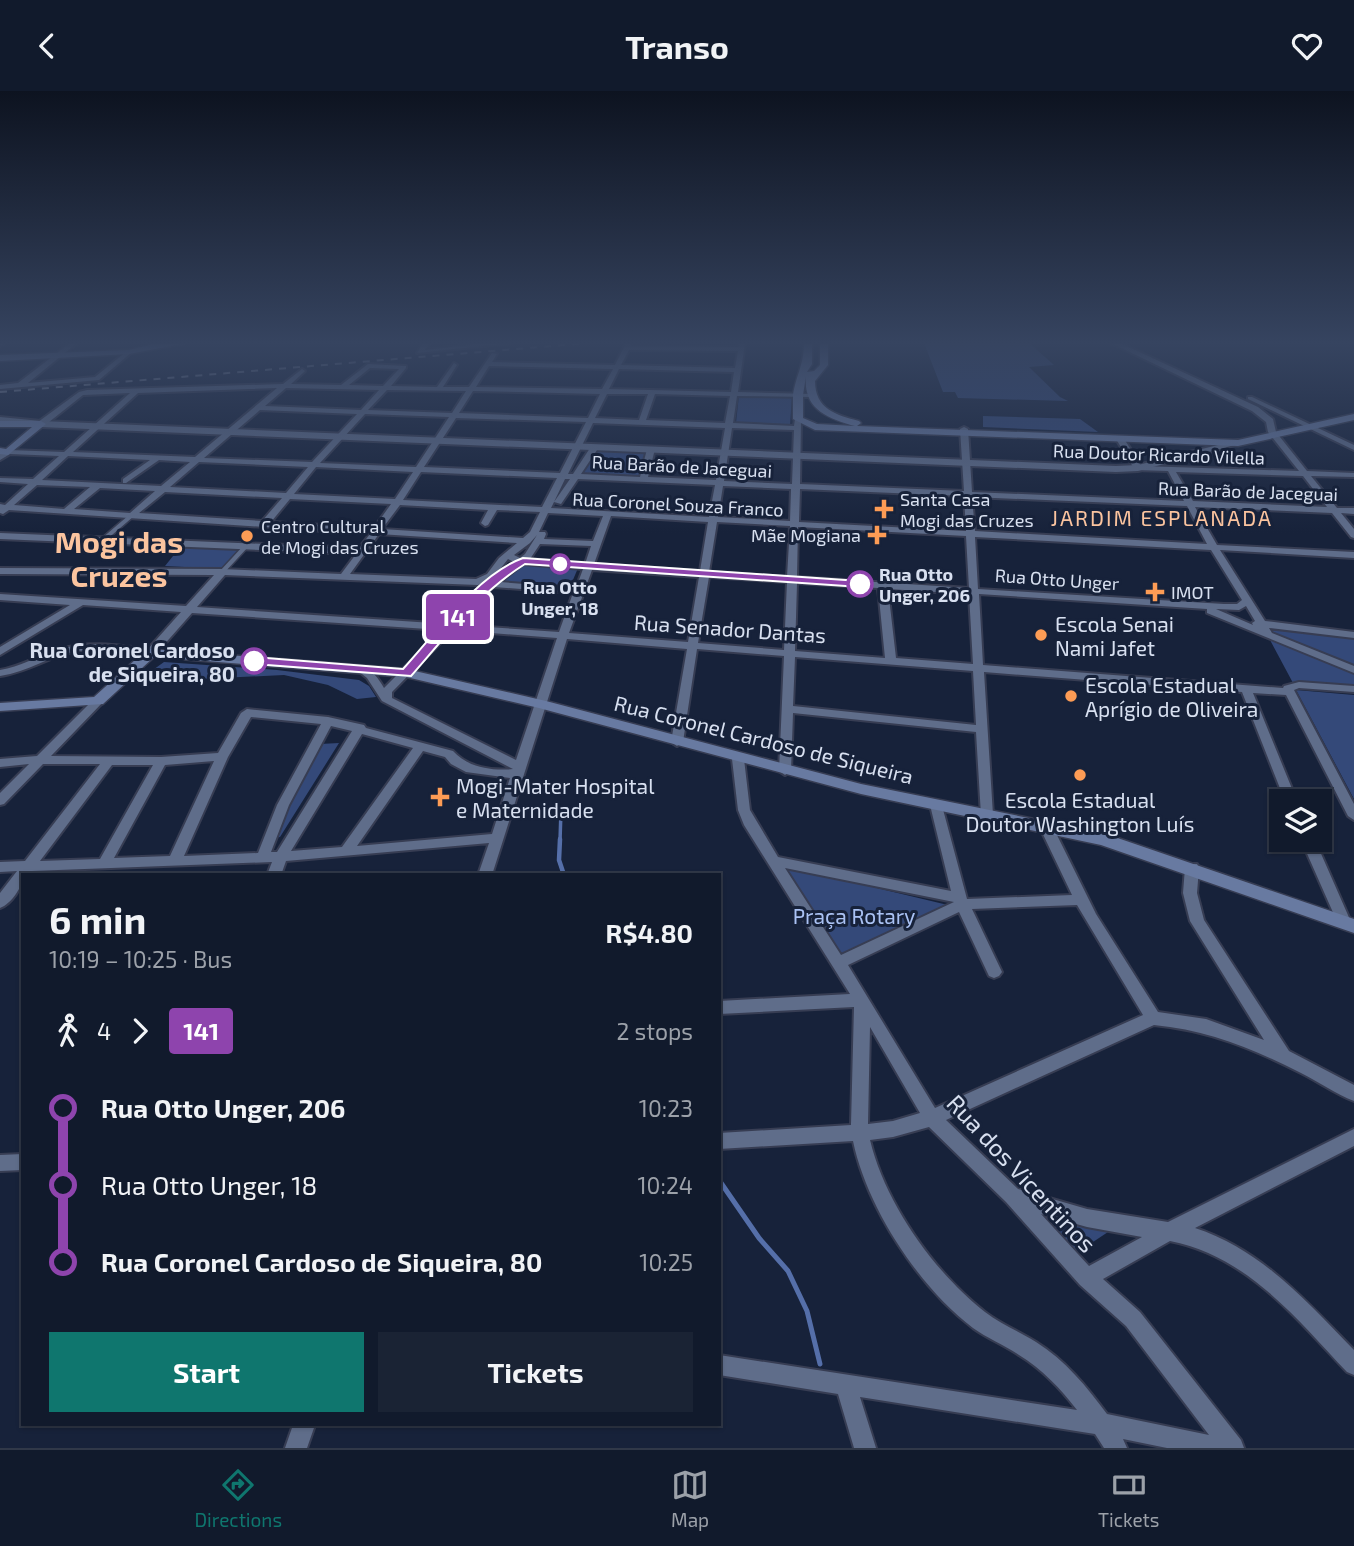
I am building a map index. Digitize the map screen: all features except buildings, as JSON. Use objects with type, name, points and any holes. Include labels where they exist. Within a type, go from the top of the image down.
[{"type":"main road","points":[[798,406],[798,424],[836,428],[1230,441],[1257,434],[1273,434]]},
{"type":"main road","points":[[817,406],[846,420],[880,426],[1120,439],[1230,441],[1353,417]]},
{"type":"main road","points":[[836,428],[846,425],[846,420]]},
{"type":"main road","points":[[0,422],[41,424]]},
{"type":"main road","points":[[3,454],[41,424]]},
{"type":"main road","points":[[1230,441],[1257,434]]},
{"type":"main road","points":[[0,707],[98,701],[151,653]]},
{"type":"main road","name":"Rua Coronel Cardoso de Siqueira","points":[[151,653],[406,673],[541,704],[785,771],[1103,839],[1349,924]]},
{"type":"main road","points":[[132,670],[151,659],[176,655]]},
{"type":"street","points":[[41,424],[64,406]]},
{"type":"street","points":[[2,509],[119,406]]},
{"type":"street","points":[[264,525],[367,406]]},
{"type":"street","points":[[344,576],[396,504],[460,406]]},
{"type":"street","points":[[386,699],[387,691],[450,627],[476,596],[523,561],[538,541],[548,512],[597,406]]},
{"type":"street","points":[[642,422],[648,406]]},
{"type":"street","points":[[677,742],[731,406]]},
{"type":"street","points":[[1247,406],[1266,417],[1273,434],[1354,535]]},
{"type":"street","points":[[1267,406],[1354,448]]},
{"type":"street","points":[[103,540],[258,408],[728,426],[798,424],[785,771]]},
{"type":"street","name":"Rua Doutor Ricardo Vilella","points":[[41,424],[965,463],[1354,475]]},
{"type":"street","points":[[964,431],[987,815]]},
{"type":"street","points":[[1120,439],[1138,468],[1230,441]]},
{"type":"street","points":[[0,571],[222,572],[469,583],[490,576],[507,555],[527,541],[595,447]]},
{"type":"street","points":[[643,481],[651,449]]},
{"type":"street","name":"Rua Barão de Jaceguai","points":[[3,454],[67,454],[1193,506],[1354,511]]},
{"type":"street","points":[[126,481],[156,459]]},
{"type":"street","points":[[1171,470],[1213,546],[1268,634]]},
{"type":"street","name":"Rua Coronel Souza Franco","points":[[0,480],[607,516],[1354,555]]},
{"type":"street","points":[[65,512],[97,486]]},
{"type":"street","points":[[2,509],[527,541]]},
{"type":"street","points":[[485,523],[493,509]]},
{"type":"street","points":[[486,873],[564,635],[607,516]]},
{"type":"street","points":[[0,535],[361,551]]},
{"type":"street","points":[[538,541],[596,544]]},
{"type":"street","points":[[0,673],[28,668],[58,653],[80,647],[151,653],[246,546]]},
{"type":"street","points":[[1213,546],[1354,562]]},
{"type":"street","name":"Rua Otto Unger","points":[[507,555],[523,561],[589,567],[974,591],[1235,607],[1246,601]]},
{"type":"street","points":[[469,583],[477,587],[476,596]]},
{"type":"street","points":[[489,584],[579,591]]},
{"type":"street","points":[[883,585],[891,660]]},
{"type":"street","name":"Rua Senador Dantas","points":[[0,597],[84,600],[564,635],[1246,688],[1354,689]]},
{"type":"street","points":[[0,652],[84,600]]},
{"type":"street","name":"Rua Otto Unger","points":[[1187,604],[1240,622],[1353,669]]},
{"type":"street","name":"Rua Otto Unger","points":[[1240,622],[1354,635]]},
{"type":"street","points":[[362,670],[371,676],[386,699],[519,770]]},
{"type":"street","points":[[1246,688],[1286,789]]},
{"type":"street","points":[[1294,689],[1354,816]]},
{"type":"street","points":[[0,801],[98,701]]},
{"type":"street","points":[[787,709],[983,729]]},
{"type":"street","points":[[174,862],[222,757],[247,713],[328,721],[360,728],[449,754],[454,762],[466,768],[519,770]]},
{"type":"street","points":[[263,857],[283,805],[328,721]]},
{"type":"street","points":[[275,873],[281,857],[360,728]]},
{"type":"street","points":[[449,754],[471,742]]},
{"type":"street","points":[[346,851],[421,744]]},
{"type":"street","points":[[0,763],[40,760],[161,761],[222,757]]},
{"type":"street","name":"Rua dos Vicentinos","points":[[738,759],[744,810],[757,837],[839,963],[932,1118],[1012,1196],[1087,1278],[1133,1319],[1233,1448]]},
{"type":"street","points":[[94,868],[161,761]]},
{"type":"street","points":[[22,873],[108,762]]},
{"type":"street","points":[[936,805],[962,901],[994,972]]},
{"type":"street","points":[[1046,827],[1081,900],[1153,1018]]},
{"type":"street","points":[[0,867],[156,869],[174,862],[281,857],[497,838]]},
{"type":"street","points":[[1314,852],[1349,924]]},
{"type":"street","points":[[775,861],[962,901],[1081,900]]},
{"type":"street","points":[[1192,868],[1190,893],[1196,921],[1285,1059]]},
{"type":"street","points":[[0,903],[21,875]]},
{"type":"street","points":[[839,963],[962,901]]},
{"type":"street","points":[[721,1008],[862,1000],[860,1133],[881,1194],[934,1277],[952,1297],[979,1320],[1033,1352],[1060,1373],[1102,1424],[1116,1448]]},
{"type":"street","points":[[721,1142],[860,1133],[892,1129],[932,1118],[1153,1018],[1176,1018],[1216,1028],[1354,1093]]},
{"type":"street","points":[[1087,1278],[1170,1231],[1354,1137]]},
{"type":"street","points":[[0,1163],[21,1163]]},
{"type":"street","points":[[1012,1196],[1094,1220],[1170,1231],[1223,1248],[1276,1285],[1354,1365]]},
{"type":"street","points":[[721,1365],[1102,1424],[1221,1448]]},
{"type":"street","points":[[846,1385],[865,1448]]},
{"type":"street","points":[[296,1448],[304,1426]]},
{"type":"green space","points":[[738,406],[791,406],[790,425],[736,423]]},
{"type":"green space","points":[[983,416],[1080,419],[1098,432],[983,427]]},
{"type":"green space","points":[[600,449],[645,451],[640,479],[579,476],[593,453]]},
{"type":"green space","points":[[181,546],[240,549],[222,569],[165,566]]},
{"type":"green space","points":[[527,564],[578,568],[570,587],[494,582]]},
{"type":"green space","points":[[1271,627],[1354,638],[1354,666],[1272,632]]},
{"type":"green space","points":[[1269,638],[1347,668],[1354,674],[1354,687],[1293,683]]},
{"type":"green space","points":[[164,662],[277,670],[359,680],[369,686],[376,697],[357,699],[328,685],[284,675],[136,682]]},
{"type":"green space","points":[[1296,690],[1354,695],[1354,799]]},
{"type":"green space","points":[[339,743],[280,837],[273,838],[320,744]]},
{"type":"green space","name":"Praça Rotary","points":[[785,866],[952,906],[841,956]]},
{"type":"green space","points":[[1032,1208],[1108,1232],[1078,1252]]},
{"type":"waterway","points":[[560,841],[561,810]]},
{"type":"waterway","points":[[560,839],[559,860],[563,873]]},
{"type":"waterway","points":[[721,1183],[759,1238],[788,1271],[807,1311],[820,1364]]},
{"type":"bus line","name":"141","points":[[254,661],[406,673],[476,596],[499,576],[523,561],[860,584]]},
{"type":"place","name":"Santa Casa Mogi das Cruzes","points":[[884,509]]},
{"type":"place","name":"Mãe Mogiana","points":[[877,535]]},
{"type":"place","name":"Centro Cultural de Mogi das Cruzes","points":[[247,536]]},
{"type":"place","name":"Rua Otto Unger, 18","points":[[560,564]]},
{"type":"place","name":"Rua Otto Unger, 206","points":[[860,584]]},
{"type":"place","name":"IMOT","points":[[1155,592]]},
{"type":"place","name":"Escola Senai Nami Jafet","points":[[1041,635]]},
{"type":"place","name":"Rua Coronel Cardoso de Siqueira, 80","points":[[254,661]]},
{"type":"place","name":"Escola Estadual Aprígio de Oliveira","points":[[1071,696]]},
{"type":"place","name":"Escola Estadual Doutor Washington Luís","points":[[1080,775]]},
{"type":"place","name":"Mogi-Mater Hospital e Maternidade","points":[[440,797]]},
{"type":"district","name":"JARDIM ESPLANADA","points":[[1162,517]]},
{"type":"district","name":"Mogi das Cruzes","points":[[119,558]]}]
